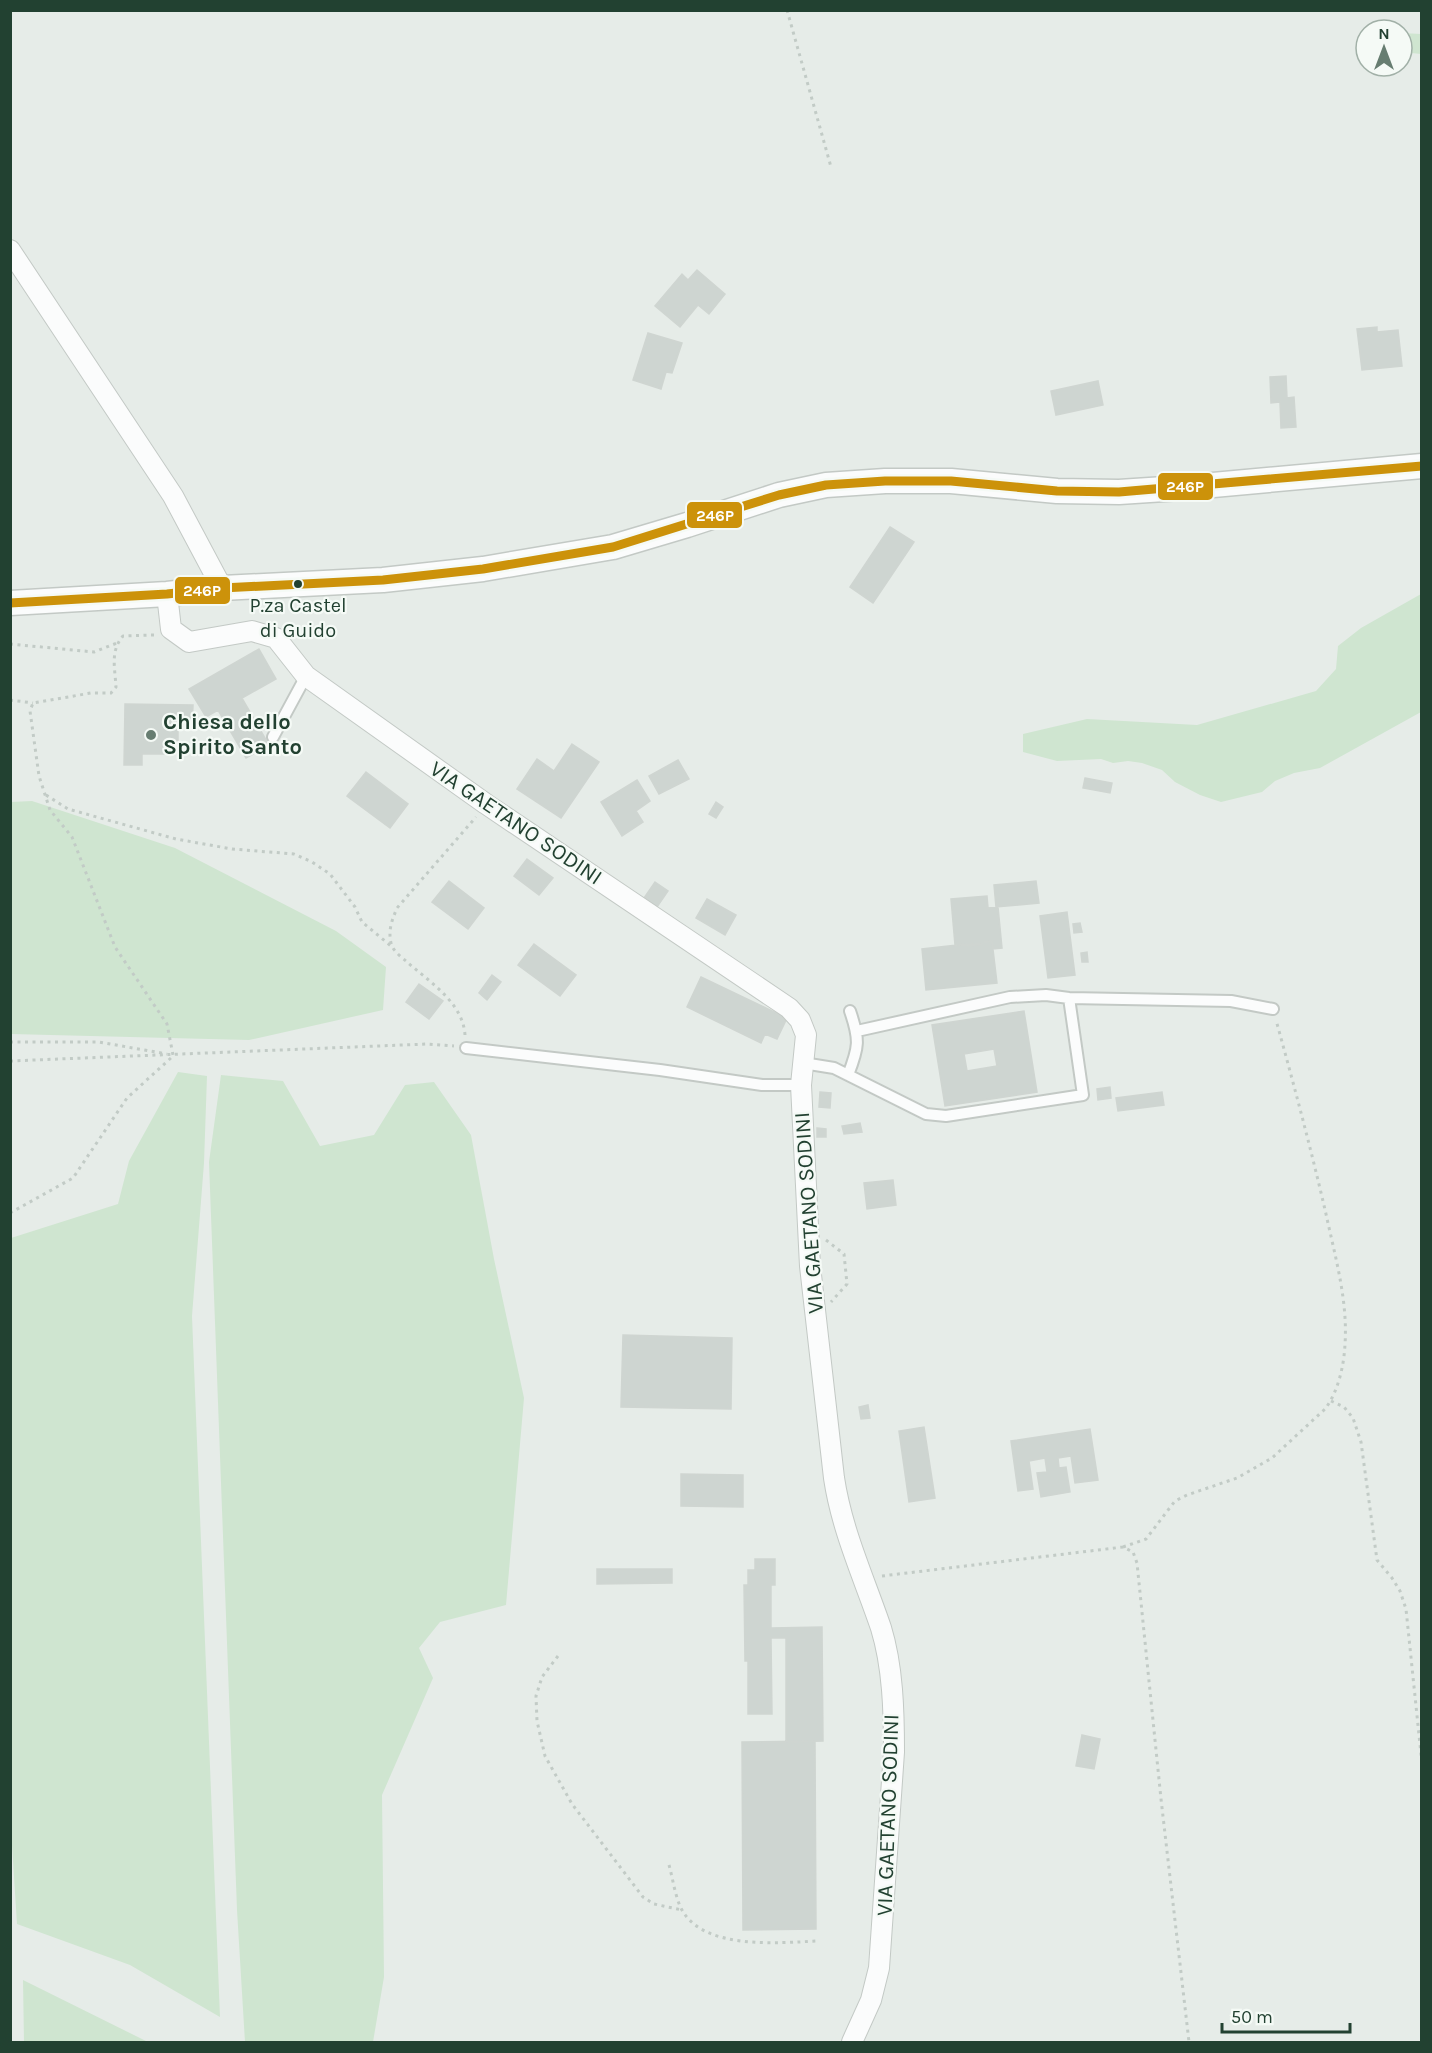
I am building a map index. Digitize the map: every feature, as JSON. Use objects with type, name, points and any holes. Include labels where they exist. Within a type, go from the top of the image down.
[{"type":"street","points":[[10,250],[173,496],[222,588]]},
{"type":"street","points":[[10,603],[167,594],[222,588],[383,580],[553,558],[612,547],[769,498],[826,485],[885,481],[951,481],[1075,492],[1119,492],[1422,466]]},
{"type":"street","points":[[167,594],[171,629],[180,635]]},
{"type":"street","name":"VIA GAETANO SODINI","points":[[180,635],[189,642],[252,631],[276,638],[306,676],[486,804],[792,1011],[804,1028],[806,1035],[801,1085],[808,1226],[839,1506],[847,1538],[881,1629],[892,1703],[894,1752],[879,1968],[871,2000],[852,2043]]},
{"type":"lane","points":[[273,737],[306,676]]},
{"type":"lane","points":[[857,1031],[1010,997],[1046,995],[1069,998],[1231,1001],[1273,1009]]},
{"type":"lane","points":[[803,1063],[834,1068],[926,1114],[946,1116],[1083,1095],[1069,998]]},
{"type":"lane","points":[[848,1075],[858,1050],[857,1031],[850,1011]]},
{"type":"lane","points":[[466,1048],[660,1070],[762,1085],[801,1085]]},
{"type":"path","points":[[787,10],[831,167]]},
{"type":"path","points":[[10,700],[33,703],[91,693],[111,693],[116,687],[114,653],[117,643],[123,636],[180,635]]},
{"type":"path","points":[[10,644],[94,652],[117,643]]},
{"type":"path","points":[[33,703],[30,711],[39,776],[50,810],[72,837],[115,947],[167,1024],[174,1055]]},
{"type":"path","points":[[10,1061],[427,1044],[466,1048],[465,1027],[451,1001],[362,922],[355,907],[330,873],[312,862],[294,854],[232,849],[176,839],[68,808],[45,794]]},
{"type":"path","points":[[391,946],[390,925],[397,908],[486,804]]},
{"type":"path","points":[[862,1578],[1123,1547],[1146,1539],[1175,1501],[1237,1478],[1272,1458],[1331,1401],[1341,1373],[1345,1344],[1344,1305],[1336,1259],[1304,1121],[1273,1009]]},
{"type":"path","points":[[10,1042],[99,1042],[174,1055]]},
{"type":"path","points":[[10,1213],[73,1178],[127,1098],[174,1055]]},
{"type":"path","points":[[808,1226],[844,1254],[847,1284],[834,1301],[816,1313]]},
{"type":"path","points":[[1331,1401],[1344,1407],[1353,1418],[1361,1442],[1377,1560],[1400,1591],[1406,1609],[1422,1764]]},
{"type":"path","points":[[1123,1547],[1133,1552],[1137,1563],[1189,2043]]},
{"type":"path","points":[[558,1656],[542,1677],[536,1696],[537,1721],[545,1756],[572,1804],[643,1897],[654,1904],[682,1910]]},
{"type":"path","points":[[1418,1728],[1422,1739]]},
{"type":"path","points":[[669,1865],[682,1910],[692,1923],[705,1930],[733,1941],[764,1944],[816,1941]]},
{"type":"green space","points":[[1414,34],[1421,34],[1421,54],[1414,53]]},
{"type":"green space","points":[[1421,594],[1421,712],[1320,768],[1294,773],[1275,781],[1262,792],[1221,802],[1200,795],[1175,782],[1162,770],[1142,763],[1128,761],[1113,763],[1101,759],[1057,761],[1023,752],[1023,734],[1087,719],[1197,725],[1316,691],[1336,669],[1338,646],[1361,628]]},
{"type":"green space","points":[[32,801],[175,848],[336,931],[386,967],[383,1010],[249,1040],[11,1034],[11,802]]},
{"type":"green space","points":[[178,1072],[207,1076],[204,1163],[192,1316],[220,2017],[130,1965],[17,1924],[10,1814],[11,1238],[118,1204],[129,1161]]},
{"type":"green space","points":[[221,1075],[283,1081],[320,1146],[374,1135],[405,1085],[434,1082],[471,1135],[494,1259],[524,1398],[506,1605],[440,1622],[419,1648],[433,1678],[382,1795],[384,1977],[373,2042],[245,2042],[237,1910],[209,1162]]},
{"type":"green space","points":[[23,1980],[148,2042],[24,2042]]},
{"type":"building","points":[[697,270],[725,294],[709,314],[698,305],[680,327],[655,306],[682,274],[688,280]]},
{"type":"building","points":[[1377,327],[1377,332],[1398,330],[1402,366],[1362,370],[1357,329]]},
{"type":"building","points":[[648,333],[682,343],[672,373],[666,372],[661,389],[633,380]]},
{"type":"building","points":[[1286,376],[1287,398],[1294,397],[1296,427],[1281,428],[1280,402],[1271,403],[1270,377]]},
{"type":"building","points":[[1098,381],[1103,405],[1056,415],[1051,391]]},
{"type":"building","points":[[890,527],[914,542],[873,603],[850,587]]},
{"type":"building","points":[[259,649],[276,679],[242,698],[269,745],[246,758],[218,710],[206,717],[189,689]]},
{"type":"building","name":"Chiesa dello Spirito Santo","points":[[125,704],[193,705],[192,728],[178,728],[178,742],[165,754],[142,754],[142,765],[124,765]]},
{"type":"building","points":[[572,744],[599,762],[561,818],[517,789],[537,759],[554,771]]},
{"type":"building","points":[[678,760],[689,779],[659,794],[649,776]]},
{"type":"building","points":[[366,772],[408,804],[390,828],[347,796]]},
{"type":"building","points":[[1085,778],[1112,783],[1110,793],[1083,788]]},
{"type":"building","points":[[637,780],[650,801],[636,811],[643,822],[622,836],[601,802]]},
{"type":"building","points":[[716,802],[723,807],[716,818],[709,814]]},
{"type":"building","points":[[527,859],[553,878],[539,895],[514,876]]},
{"type":"building","points":[[449,881],[484,908],[468,929],[432,902]]},
{"type":"building","points":[[1036,881],[1039,903],[996,907],[994,885]]},
{"type":"building","points":[[655,882],[668,891],[657,907],[644,898]]},
{"type":"building","points":[[987,896],[988,908],[998,907],[1002,948],[993,949],[992,941],[982,944],[955,945],[951,899]]},
{"type":"building","points":[[707,899],[736,915],[725,935],[696,918]]},
{"type":"building","points":[[1067,912],[1075,975],[1048,978],[1040,916]]},
{"type":"building","points":[[1080,923],[1082,932],[1074,933],[1073,924]]},
{"type":"building","points":[[992,941],[997,983],[926,990],[922,949],[966,944],[969,946]]},
{"type":"building","points":[[534,944],[576,975],[560,996],[518,965]]},
{"type":"building","points":[[1087,952],[1088,962],[1082,962],[1081,953]]},
{"type":"building","points":[[492,975],[501,982],[487,1000],[479,993]]},
{"type":"building","points":[[701,977],[787,1018],[777,1039],[765,1034],[761,1043],[687,1007]]},
{"type":"building","points":[[419,984],[443,1001],[429,1019],[406,1002]]},
{"type":"building","points":[[1024,1011],[1037,1092],[945,1106],[932,1025]],"holes":[[[994,1049],[997,1066],[967,1071],[964,1054]]]},
{"type":"building","points":[[1110,1087],[1111,1098],[1098,1100],[1097,1089]]},
{"type":"building","points":[[820,1092],[831,1093],[830,1108],[819,1107]]},
{"type":"building","points":[[1162,1092],[1164,1105],[1118,1111],[1116,1098]]},
{"type":"building","points":[[860,1123],[862,1132],[844,1134],[842,1126]]},
{"type":"building","points":[[817,1128],[826,1129],[826,1137],[817,1137]]},
{"type":"building","points":[[893,1180],[896,1205],[867,1209],[864,1183]]},
{"type":"building","points":[[623,1335],[732,1338],[731,1409],[621,1407]]},
{"type":"building","points":[[868,1405],[870,1418],[861,1419],[859,1407]]},
{"type":"building","points":[[924,1427],[935,1498],[909,1502],[899,1431]]},
{"type":"building","points":[[1090,1429],[1098,1480],[1075,1483],[1071,1456],[1058,1458],[1059,1468],[1066,1467],[1070,1492],[1041,1497],[1037,1473],[1047,1472],[1045,1458],[1029,1461],[1033,1489],[1018,1491],[1011,1441]]},
{"type":"building","points":[[681,1474],[743,1475],[743,1507],[681,1506]]},
{"type":"building","points":[[755,1559],[775,1559],[775,1585],[771,1585],[771,1628],[822,1627],[823,1741],[786,1742],[786,1638],[771,1638],[772,1714],[748,1714],[744,1585],[748,1585],[748,1570],[755,1570]]},
{"type":"building","points":[[597,1569],[672,1569],[672,1583],[597,1584]]},
{"type":"building","points":[[1082,1735],[1100,1739],[1094,1769],[1076,1766]]},
{"type":"building","points":[[815,1741],[816,1929],[743,1930],[742,1742]]},
{"type":"transit line","name":"246P","points":[[10,603],[167,594],[222,588],[383,580],[483,569],[613,547],[779,495],[826,485],[885,481],[951,481],[1057,491],[1119,492],[1422,466]]},
{"type":"place","name":"P.za Castel di Guido","points":[[298,584]]},
{"type":"place","name":"Chiesa dello Spirito Santo","points":[[151,735]]}]
